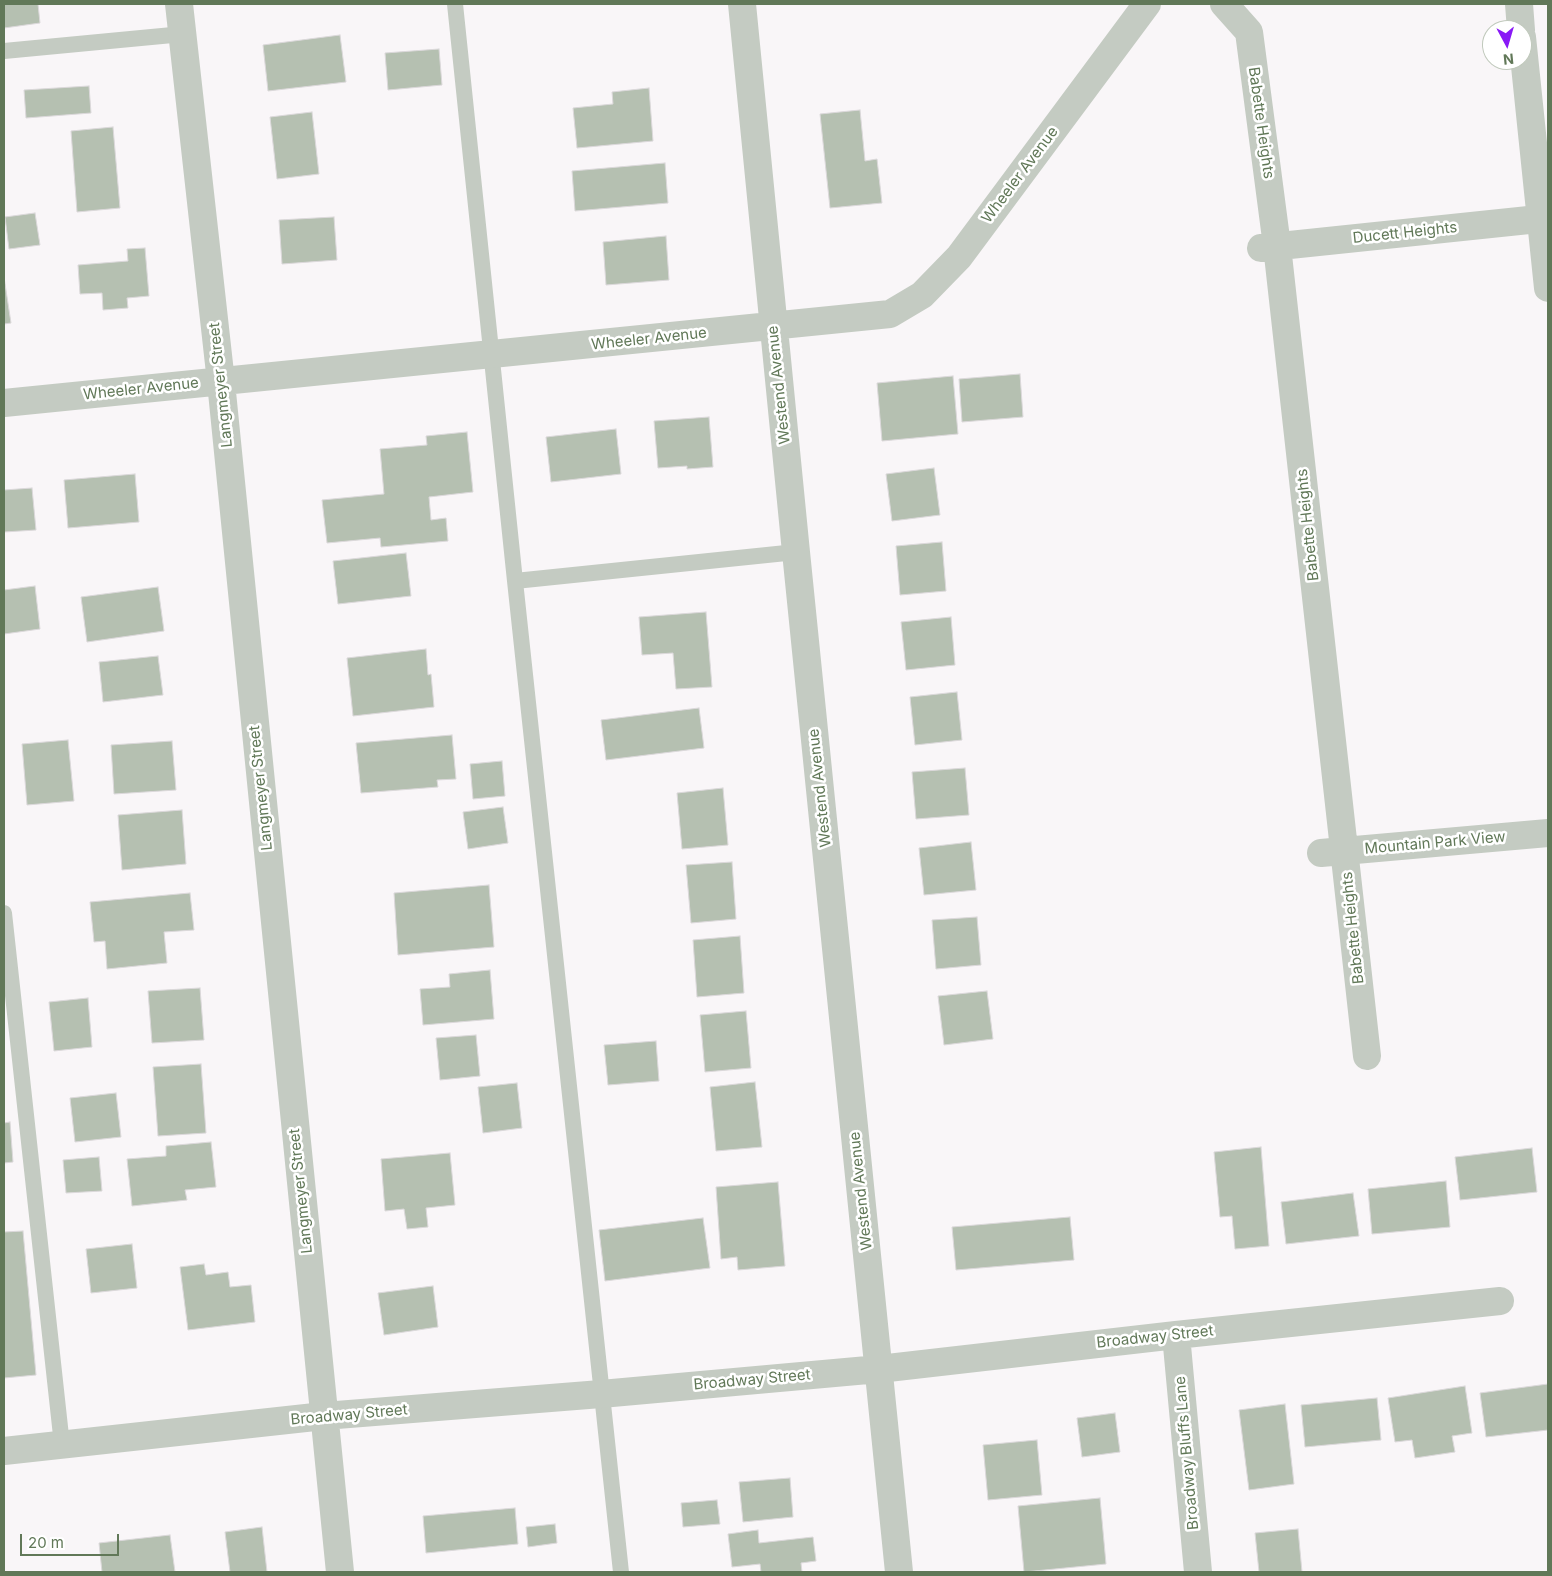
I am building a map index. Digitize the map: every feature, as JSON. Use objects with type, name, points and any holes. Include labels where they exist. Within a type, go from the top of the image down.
[{"type":"street","name":"Langmeyer Street","points":[[179,4],[221,382],[340,1572]]},
{"type":"street","name":"Westend Avenue","points":[[742,4],[899,1572]]},
{"type":"street","name":"Wheeler Avenue","points":[[4,403],[890,314],[922,295],[959,257],[1147,4]]},
{"type":"street","name":"Babette Heights","points":[[1224,4],[1249,32],[1269,247],[1333,852],[1367,1056]]},
{"type":"street","points":[[1518,4],[1520,20]]},
{"type":"street","points":[[1526,70],[1545,218],[1548,288]]},
{"type":"street","name":"Ducett Heights","points":[[1269,247],[1545,218]]},
{"type":"street","name":"Mountain Park View","points":[[1333,852],[1548,833]]},
{"type":"street","name":"Broadway Street","points":[[4,1451],[324,1416],[879,1369],[1500,1301]]},
{"type":"street","name":"Broadway Bluffs Lane","points":[[1176,1335],[1198,1572]]},
{"type":"lane","points":[[455,4],[514,581],[621,1572]]},
{"type":"lane","points":[[4,51],[183,34]]},
{"type":"lane","points":[[514,581],[796,552]]},
{"type":"lane","points":[[4,913],[62,1445]]},
{"type":"building","points":[[4,4],[38,4],[40,23],[4,28]]},
{"type":"building","points":[[340,35],[346,82],[268,91],[263,45]]},
{"type":"building","points":[[439,49],[442,85],[388,90],[385,53]]},
{"type":"building","points":[[89,86],[91,113],[26,118],[24,90]]},
{"type":"building","points":[[649,88],[653,141],[577,148],[573,108],[613,104],[612,92]]},
{"type":"building","points":[[860,110],[865,161],[877,159],[882,203],[830,208],[820,114]]},
{"type":"building","points":[[312,112],[319,174],[277,179],[270,117]]},
{"type":"building","points":[[113,127],[120,208],[77,212],[71,131]]},
{"type":"building","points":[[665,163],[668,203],[575,211],[572,171]]},
{"type":"building","points":[[35,213],[40,245],[9,249],[5,217]]},
{"type":"building","points":[[334,217],[337,260],[282,264],[279,220]]},
{"type":"building","points":[[666,236],[669,280],[606,285],[603,242]]},
{"type":"building","points":[[145,248],[149,296],[127,298],[128,308],[103,310],[102,293],[80,294],[78,265],[128,261],[127,249]]},
{"type":"building","points":[[4,277],[11,323],[4,324]]},
{"type":"building","points":[[1020,374],[1023,417],[962,422],[959,379]]},
{"type":"building","points":[[953,376],[958,434],[882,441],[877,383]]},
{"type":"building","points":[[709,417],[713,467],[687,469],[687,466],[658,468],[654,421]]},
{"type":"building","points":[[616,429],[621,474],[551,482],[546,437]]},
{"type":"building","points":[[467,432],[473,492],[429,497],[431,520],[446,518],[448,541],[381,547],[380,538],[327,543],[322,500],[384,494],[380,449],[427,445],[426,436]]},
{"type":"building","points":[[934,468],[940,515],[892,521],[886,474]]},
{"type":"building","points":[[135,474],[139,522],[68,528],[64,480]]},
{"type":"building","points":[[32,488],[36,530],[4,532],[4,490]]},
{"type":"building","points":[[942,542],[946,591],[900,595],[896,546]]},
{"type":"building","points":[[406,553],[411,596],[338,604],[333,561]]},
{"type":"building","points":[[35,586],[40,629],[4,634],[4,590]]},
{"type":"building","points":[[158,587],[164,631],[87,642],[81,597]]},
{"type":"building","points":[[706,612],[712,687],[676,689],[673,653],[642,655],[639,617]]},
{"type":"building","points":[[951,617],[955,665],[906,670],[901,622]]},
{"type":"building","points":[[426,649],[428,675],[431,674],[434,707],[353,716],[347,658]]},
{"type":"building","points":[[158,656],[163,695],[103,702],[99,662]]},
{"type":"building","points":[[957,692],[962,740],[915,745],[910,697]]},
{"type":"building","points":[[699,708],[704,748],[606,760],[601,720]]},
{"type":"building","points":[[452,735],[456,779],[437,780],[438,787],[361,793],[356,743]]},
{"type":"building","points":[[68,740],[74,801],[27,805],[22,744]]},
{"type":"building","points":[[172,741],[176,790],[114,794],[111,745]]},
{"type":"building","points":[[502,761],[505,796],[473,799],[470,764]]},
{"type":"building","points":[[965,768],[969,815],[916,819],[912,772]]},
{"type":"building","points":[[723,788],[728,845],[682,849],[677,793]]},
{"type":"building","points":[[503,807],[508,843],[468,849],[463,812]]},
{"type":"building","points":[[182,810],[186,864],[122,870],[118,815]]},
{"type":"building","points":[[971,842],[976,890],[924,895],[919,848]]},
{"type":"building","points":[[732,862],[736,919],[691,923],[686,865]]},
{"type":"building","points":[[489,885],[494,947],[398,955],[394,893]]},
{"type":"building","points":[[190,893],[194,930],[164,932],[167,963],[107,969],[105,941],[94,942],[90,902]]},
{"type":"building","points":[[977,917],[981,965],[936,969],[932,920]]},
{"type":"building","points":[[740,936],[744,993],[697,997],[693,940]]},
{"type":"building","points":[[490,970],[494,1019],[423,1025],[420,989],[450,987],[449,974]]},
{"type":"building","points":[[200,988],[204,1040],[152,1043],[148,991]]},
{"type":"building","points":[[987,991],[993,1039],[944,1045],[938,996]]},
{"type":"building","points":[[88,998],[92,1047],[54,1051],[49,1002]]},
{"type":"building","points":[[746,1011],[751,1068],[705,1072],[700,1015]]},
{"type":"building","points":[[476,1035],[480,1076],[440,1080],[436,1038]]},
{"type":"building","points":[[656,1041],[659,1081],[608,1085],[604,1045]]},
{"type":"building","points":[[201,1064],[206,1133],[158,1136],[153,1067]]},
{"type":"building","points":[[755,1082],[762,1147],[716,1151],[710,1087]]},
{"type":"building","points":[[517,1083],[522,1128],[483,1133],[478,1087]]},
{"type":"building","points":[[116,1093],[121,1137],[75,1142],[70,1098]]},
{"type":"building","points":[[10,1122],[13,1162],[4,1163],[4,1123]]},
{"type":"building","points":[[211,1142],[216,1187],[185,1190],[187,1200],[132,1206],[127,1159],[166,1156],[166,1146]]},
{"type":"building","points":[[1261,1147],[1269,1246],[1235,1249],[1232,1216],[1220,1217],[1214,1152]]},
{"type":"building","points":[[1532,1148],[1537,1192],[1460,1200],[1455,1157]]},
{"type":"building","points":[[450,1153],[455,1205],[426,1208],[428,1227],[407,1229],[404,1209],[385,1211],[381,1159]]},
{"type":"building","points":[[99,1157],[102,1191],[66,1193],[63,1160]]},
{"type":"building","points":[[1446,1181],[1450,1227],[1372,1234],[1368,1189]]},
{"type":"building","points":[[778,1182],[785,1266],[738,1270],[737,1257],[721,1259],[716,1187]]},
{"type":"building","points":[[1353,1193],[1359,1236],[1286,1244],[1281,1202]]},
{"type":"building","points":[[1070,1217],[1074,1260],[956,1270],[952,1227]]},
{"type":"building","points":[[703,1218],[710,1268],[605,1281],[599,1230]]},
{"type":"building","points":[[23,1231],[36,1375],[4,1378],[4,1232]]},
{"type":"building","points":[[132,1244],[137,1288],[91,1293],[86,1249]]},
{"type":"building","points":[[204,1264],[206,1275],[228,1272],[230,1287],[251,1285],[255,1322],[188,1330],[180,1267]]},
{"type":"building","points":[[433,1286],[438,1327],[384,1335],[378,1293]]},
{"type":"building","points":[[1548,1384],[1548,1430],[1486,1437],[1480,1393]]},
{"type":"building","points":[[1465,1386],[1472,1433],[1452,1436],[1455,1452],[1415,1458],[1412,1440],[1395,1442],[1388,1398]]},
{"type":"building","points":[[1377,1398],[1381,1440],[1305,1447],[1301,1405]]},
{"type":"building","points":[[1285,1404],[1294,1484],[1249,1490],[1239,1410]]},
{"type":"building","points":[[1115,1413],[1120,1452],[1082,1457],[1077,1418]]},
{"type":"building","points":[[1037,1440],[1042,1495],[988,1500],[983,1445]]},
{"type":"building","points":[[790,1478],[793,1517],[743,1522],[739,1482]]},
{"type":"building","points":[[1100,1498],[1106,1564],[1024,1572],[1018,1506]]},
{"type":"building","points":[[717,1500],[720,1524],[683,1527],[681,1503]]},
{"type":"building","points":[[515,1508],[518,1544],[426,1553],[423,1516]]},
{"type":"building","points":[[555,1524],[557,1543],[528,1547],[526,1527]]},
{"type":"building","points":[[262,1527],[267,1572],[230,1572],[225,1532]]},
{"type":"building","points":[[1298,1529],[1302,1572],[1259,1572],[1255,1533]]},
{"type":"building","points":[[758,1530],[759,1543],[813,1537],[816,1561],[801,1563],[802,1572],[761,1572],[760,1564],[732,1567],[728,1534]]},
{"type":"building","points":[[170,1535],[175,1572],[102,1572],[99,1543]]}]
